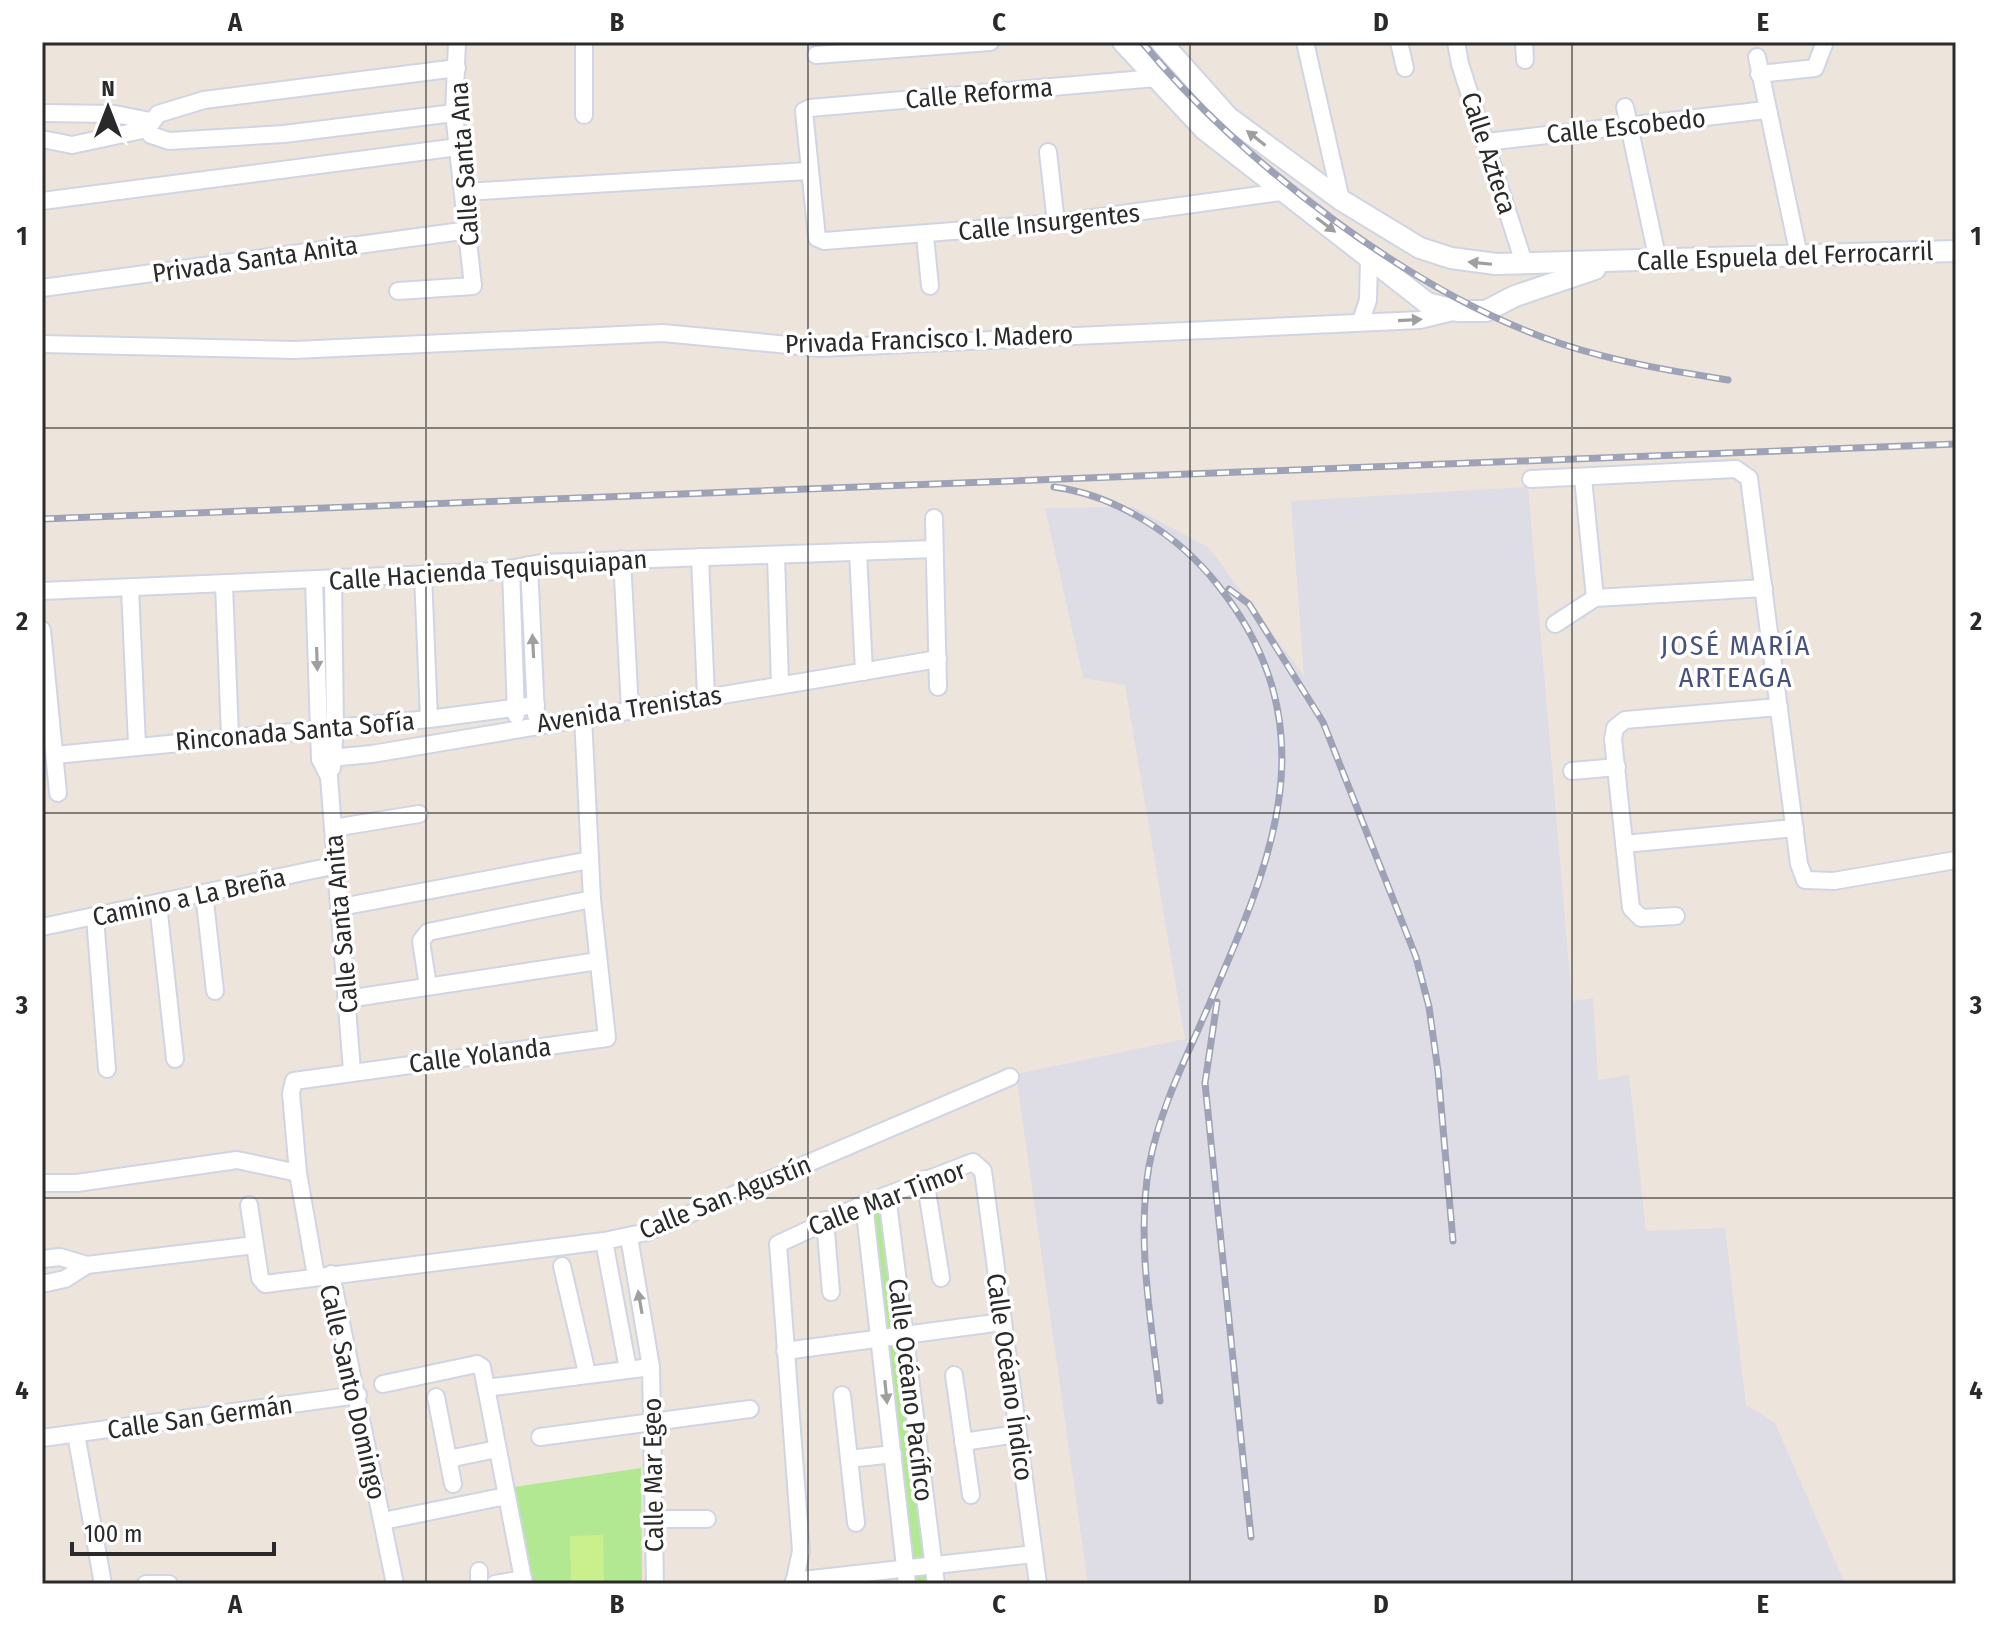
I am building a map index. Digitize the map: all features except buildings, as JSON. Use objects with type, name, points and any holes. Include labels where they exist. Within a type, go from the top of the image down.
[{"type":"street","name":"Calle Santa Ana","points":[[398,291],[473,286],[454,113],[457,42]]},
{"type":"street","points":[[584,42],[584,115]]},
{"type":"street","points":[[816,55],[990,42]]},
{"type":"street","name":"Calle Espuela del Ferrocarril","points":[[1123,42],[1204,129],[1427,303],[1458,311],[1486,311],[1515,296],[1614,262]]},
{"type":"street","name":"Calle Espuela del Ferrocarril","points":[[1161,42],[1228,117],[1341,200],[1431,253],[1475,263],[1524,263],[1956,251]]},
{"type":"street","points":[[1305,42],[1341,200]]},
{"type":"street","points":[[1399,42],[1405,68]]},
{"type":"street","name":"Calle Azteca","points":[[1456,42],[1460,64],[1524,263]]},
{"type":"street","points":[[1524,42],[1525,60]]},
{"type":"street","points":[[1799,256],[1758,66],[1815,68],[1825,42]]},
{"type":"street","points":[[42,139],[72,145],[148,125],[158,114],[204,100],[457,68]]},
{"type":"street","name":"Calle Reforma","points":[[808,171],[804,111],[810,108],[1156,78]]},
{"type":"street","points":[[1625,107],[1658,261]]},
{"type":"street","name":"Calle Escobedo","points":[[1486,142],[1766,110]]},
{"type":"street","points":[[42,113],[115,114],[148,125]]},
{"type":"street","points":[[148,125],[151,135],[169,141],[284,134],[454,113]]},
{"type":"street","points":[[42,201],[458,147]]},
{"type":"street","points":[[1048,152],[1056,223]]},
{"type":"street","points":[[464,192],[808,171]]},
{"type":"street","name":"Calle Insurgentes","points":[[808,171],[817,238],[824,241],[925,236],[1056,223],[1281,192]]},
{"type":"street","name":"Privada Santa Anita","points":[[42,288],[469,230]]},
{"type":"street","name":"Privada Francisco I. Madero","points":[[925,236],[930,286]]},
{"type":"street","points":[[1361,321],[1368,300],[1369,258]]},
{"type":"street","name":"Privada Francisco I. Madero","points":[[42,344],[294,350],[663,333],[820,348],[1420,320],[1458,311]]},
{"type":"street","points":[[1531,479],[1736,469],[1744,473],[1749,478],[1799,864],[1805,880],[1834,881],[1956,860]]},
{"type":"street","points":[[1583,478],[1595,598]]},
{"type":"street","points":[[934,518],[938,687]]},
{"type":"street","name":"Calle Hacienda Tequisquiapan","points":[[42,591],[333,580],[622,559],[934,549]]},
{"type":"street","points":[[858,552],[864,672]]},
{"type":"street","points":[[776,555],[780,685]]},
{"type":"street","points":[[700,557],[706,696]]},
{"type":"street","points":[[622,559],[630,710]]},
{"type":"street","points":[[529,565],[537,724]]},
{"type":"street","points":[[511,569],[517,728]]},
{"type":"street","points":[[423,575],[429,719]]},
{"type":"street","name":"Calle Santa Anita","points":[[327,728],[333,580]]},
{"type":"street","name":"Calle Santa Anita","points":[[314,581],[352,1071]]},
{"type":"street","points":[[224,585],[230,736]]},
{"type":"street","points":[[130,588],[137,745]]},
{"type":"street","points":[[1555,624],[1595,598],[1764,588]]},
{"type":"street","points":[[42,630],[58,793]]},
{"type":"street","name":"Avenida Trenistas","points":[[328,759],[938,659]]},
{"type":"street","name":"Rinconada Santa Sofía","points":[[55,755],[429,719],[536,705]]},
{"type":"street","points":[[1676,916],[1641,918],[1631,908],[1613,739],[1615,728],[1625,720],[1779,707]]},
{"type":"street","points":[[347,999],[598,961],[583,717]]},
{"type":"street","points":[[1572,771],[1617,767]]},
{"type":"street","points":[[333,828],[419,814]]},
{"type":"street","points":[[1624,844],[1795,828]]},
{"type":"street","points":[[341,907],[590,860]]},
{"type":"street","name":"Camino a La Breña","points":[[42,927],[337,865]]},
{"type":"street","points":[[204,893],[215,991]]},
{"type":"street","points":[[428,986],[421,941],[428,932],[592,899]]},
{"type":"street","points":[[158,904],[175,1059]]},
{"type":"street","points":[[95,917],[107,1069]]},
{"type":"street","name":"Calle Yolanda","points":[[352,1071],[607,1038],[598,961]]},
{"type":"street","name":"Calle Santo Domingo","points":[[352,1071],[299,1079],[291,1086],[298,1173],[323,1275],[358,1395],[395,1584]]},
{"type":"street","name":"Calle San Agustín","points":[[255,1245],[263,1283],[629,1237],[1010,1077]]},
{"type":"street","points":[[42,1183],[77,1183],[237,1160],[298,1173]]},
{"type":"street","name":"Calle Mar Timor","points":[[785,1351],[777,1248],[788,1236],[967,1163],[978,1164],[983,1171]]},
{"type":"street","name":"Calle Océano Índico","points":[[983,1171],[1038,1584]]},
{"type":"street","points":[[925,1179],[941,1278]]},
{"type":"street","name":"Calle Océano Pacífico","points":[[887,1195],[936,1584]]},
{"type":"street","name":"Calle Océano Pacífico","points":[[864,1204],[907,1576]]},
{"type":"street","points":[[42,1259],[60,1257],[87,1265],[255,1245],[249,1205]]},
{"type":"street","points":[[825,1220],[831,1292]]},
{"type":"street","name":"Calle Mar Egeo","points":[[629,1237],[651,1367],[655,1584]]},
{"type":"street","points":[[604,1241],[628,1369]]},
{"type":"street","points":[[42,1284],[65,1279],[87,1265]]},
{"type":"street","points":[[562,1266],[587,1373]]},
{"type":"street","points":[[1002,1322],[785,1351],[801,1551],[794,1582],[907,1576],[933,1565],[1034,1554]]},
{"type":"street","points":[[383,1384],[477,1364],[482,1367],[524,1582],[495,1584]]},
{"type":"street","points":[[486,1388],[651,1367]]},
{"type":"street","points":[[954,1375],[971,1495]]},
{"type":"street","name":"Calle San Germán","points":[[42,1438],[358,1395]]},
{"type":"street","points":[[842,1395],[856,1523]]},
{"type":"street","points":[[436,1397],[453,1484]]},
{"type":"street","points":[[540,1437],[750,1409]]},
{"type":"street","points":[[76,1434],[103,1584]]},
{"type":"street","points":[[963,1442],[1017,1434]]},
{"type":"street","points":[[448,1459],[497,1449]]},
{"type":"street","points":[[849,1459],[893,1454]]},
{"type":"street","points":[[383,1521],[506,1496]]},
{"type":"street","points":[[654,1519],[707,1519]]},
{"type":"street","points":[[801,1551],[815,1582]]},
{"type":"street","points":[[146,1584],[169,1584]]},
{"type":"shaded area","points":[[1528,487],[1572,1001],[1593,998],[1598,1080],[1629,1075],[1646,1231],[1725,1228],[1746,1405],[1775,1423],[1845,1584],[1088,1584],[1016,1074],[1185,1039],[1125,685],[1083,678],[1045,508],[1133,507],[1209,548],[1304,676],[1291,501]]},
{"type":"green space","points":[[881,1202],[933,1584],[910,1584],[869,1206]]},
{"type":"green space","points":[[641,1468],[642,1584],[532,1584],[514,1487]]},
{"type":"green space","points":[[603,1535],[604,1584],[571,1584],[570,1536]]},
{"type":"railway","points":[[1142,42],[1228,133],[1279,177],[1333,220],[1448,293],[1505,322],[1562,344],[1644,365],[1728,380]]},
{"type":"railway","points":[[42,519],[1956,444]]},
{"type":"railway","points":[[1054,487],[1100,499],[1144,520],[1184,549],[1217,584],[1254,640],[1274,696],[1282,751],[1278,806],[1265,861],[1223,973],[1169,1096],[1149,1166],[1145,1195],[1145,1254],[1160,1401]]},
{"type":"railway","points":[[1229,589],[1249,604],[1323,722],[1416,957],[1429,1007],[1438,1071],[1453,1241]]},
{"type":"railway","points":[[1217,1002],[1205,1083],[1251,1537]]},
{"type":"district","name":"JOSÉ MARÍA ARTEAGA","points":[[1736,661]]}]
